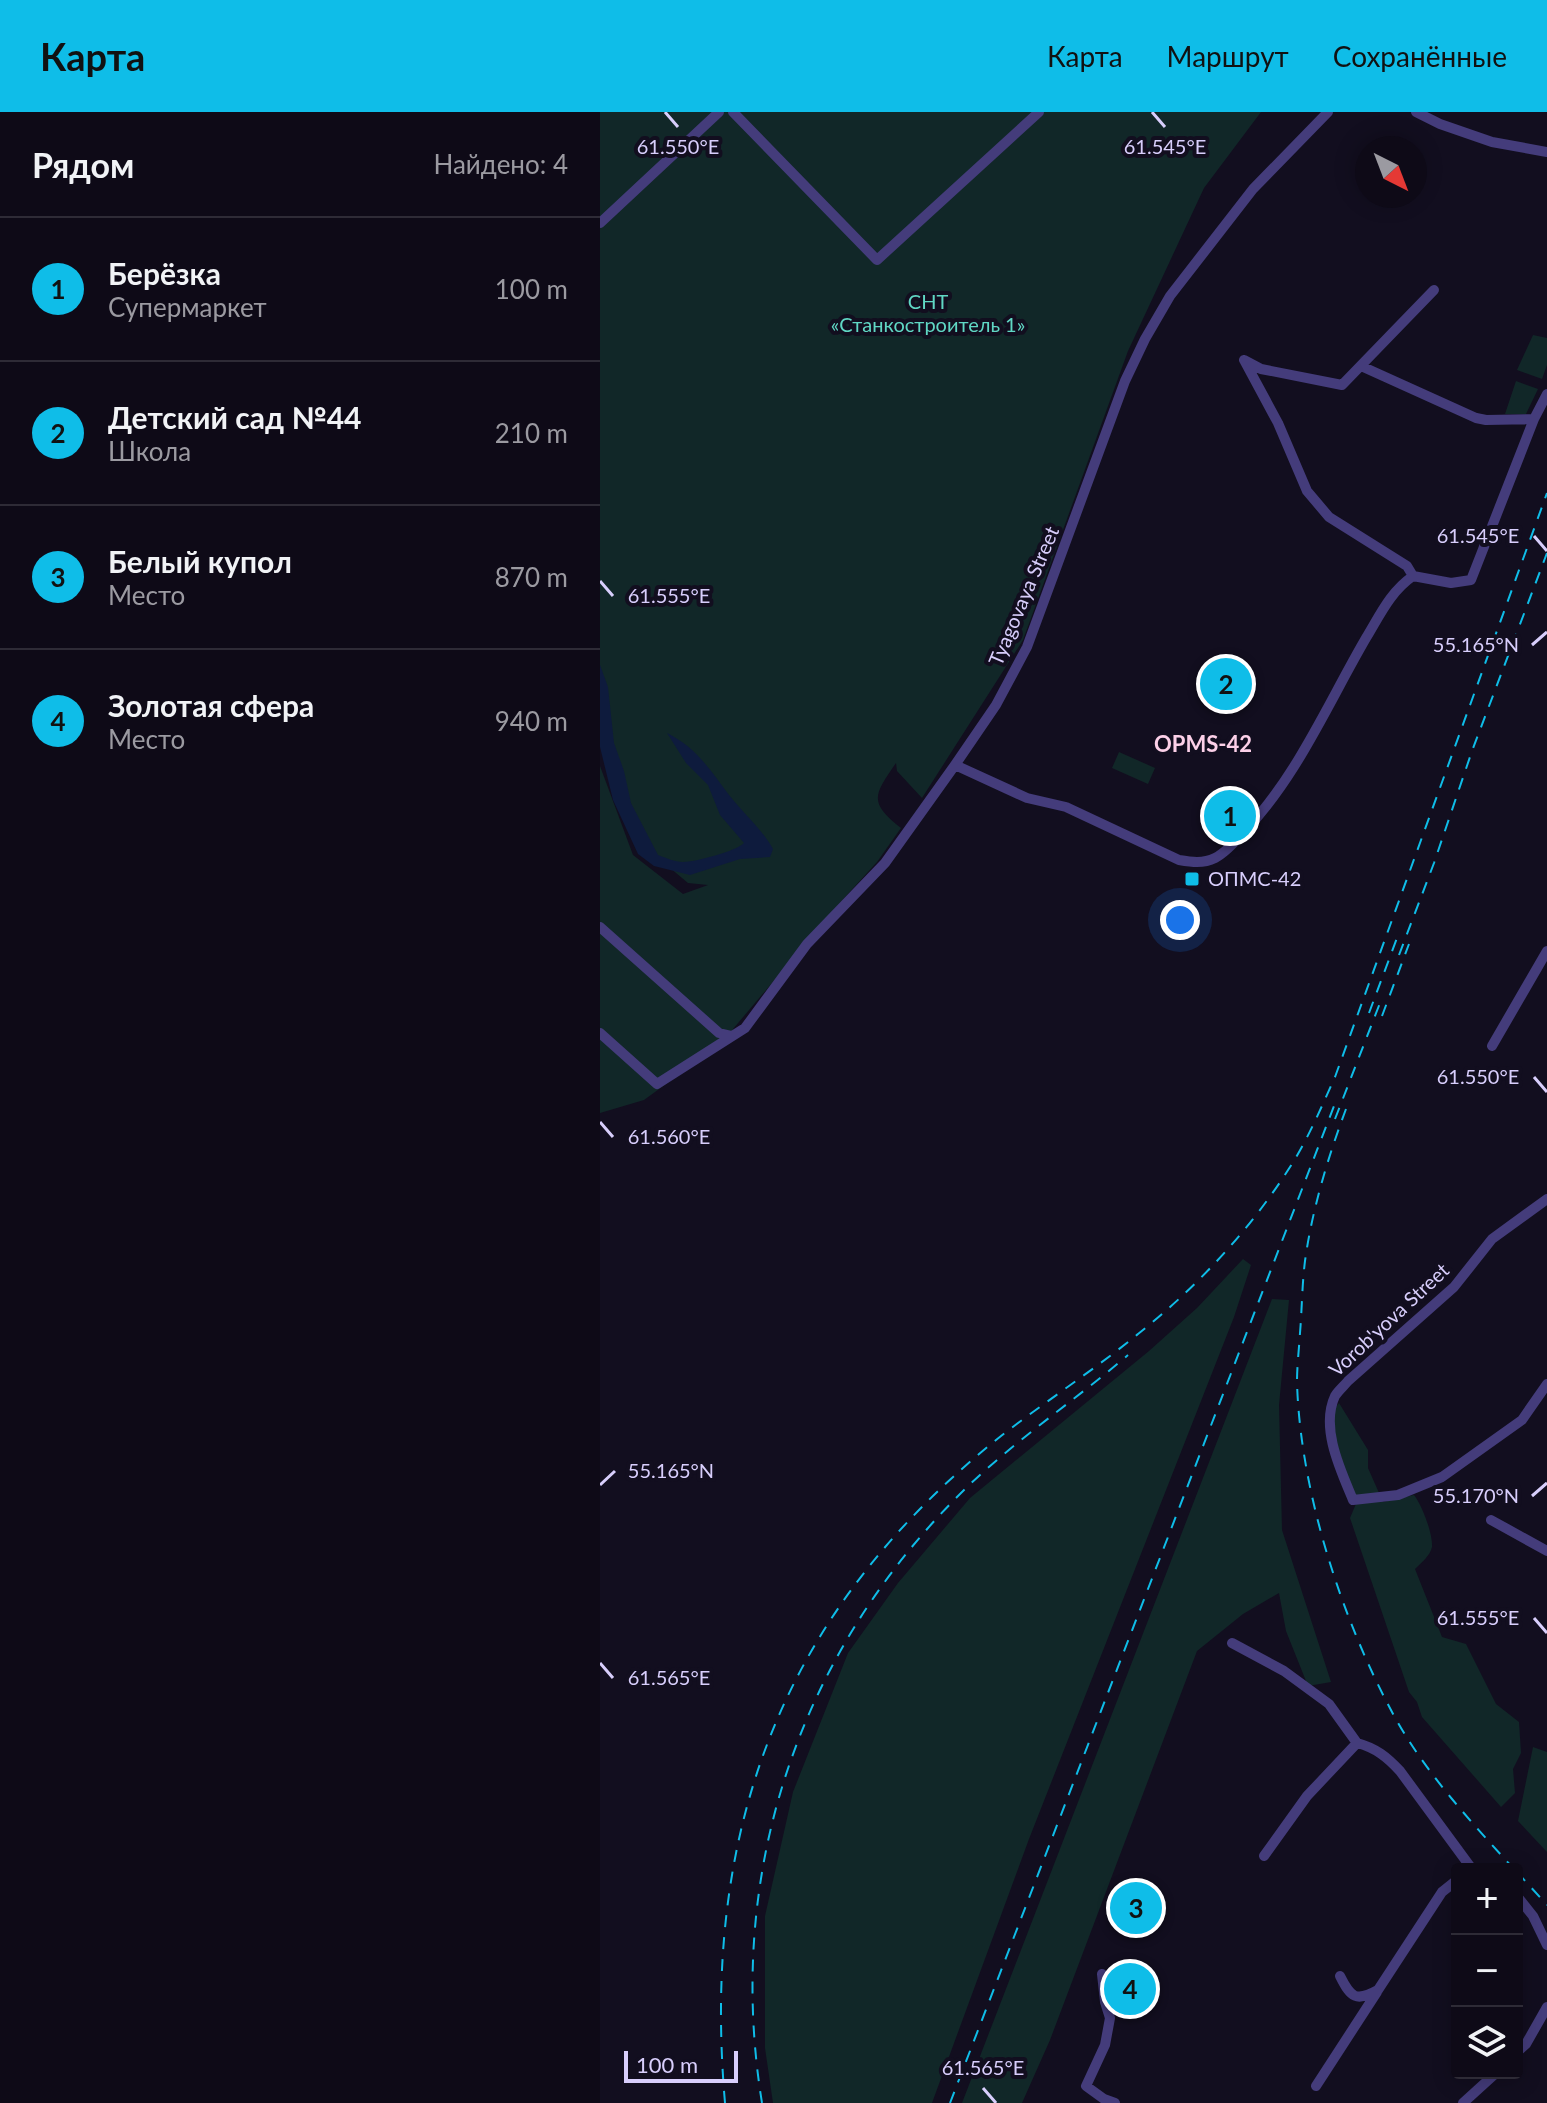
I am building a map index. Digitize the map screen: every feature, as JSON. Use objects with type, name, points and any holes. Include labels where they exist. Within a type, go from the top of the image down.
[{"type":"street","points":[[600,223],[719,112]]},
{"type":"street","points":[[733,112],[877,260],[1039,112]]},
{"type":"street","name":"Tyagovaya Street","points":[[600,1033],[657,1084],[745,1028],[807,944],[885,863],[996,705],[1027,647],[1125,381],[1170,296],[1253,189],[1328,112]]},
{"type":"street","points":[[1416,112],[1492,142],[1547,152]]},
{"type":"street","points":[[1413,576],[1407,566],[1329,517],[1307,491],[1278,423],[1244,360],[1261,369],[1342,385],[1434,290]]},
{"type":"street","points":[[1361,366],[1476,418],[1534,419]]},
{"type":"street","points":[[955,765],[1027,798],[1066,807],[1179,860],[1214,859],[1252,824],[1273,798],[1302,754],[1396,588],[1413,576],[1451,583],[1471,580],[1534,419],[1547,394]]},
{"type":"street","points":[[600,927],[719,1033],[732,1036]]},
{"type":"street","points":[[1492,1046],[1547,951]]},
{"type":"street","name":"Vorob'yova Street","points":[[1547,1199],[1492,1239],[1454,1287],[1335,1396],[1330,1423],[1338,1464],[1353,1500],[1398,1495],[1442,1477],[1522,1420],[1547,1384]]},
{"type":"street","points":[[1491,1520],[1547,1551]]},
{"type":"street","points":[[1232,1643],[1284,1671],[1329,1704],[1357,1743],[1372,1747],[1386,1756],[1468,1863]]},
{"type":"street","points":[[1264,1856],[1307,1796],[1357,1743]]},
{"type":"street","points":[[1316,2086],[1442,1892],[1451,1885]]},
{"type":"street","points":[[1523,1904],[1547,1945]]},
{"type":"street","points":[[1102,1974],[1110,2018],[1105,2045],[1086,2086],[1093,2093],[1115,2103]]},
{"type":"street","points":[[1340,1976],[1348,1991],[1358,1998],[1378,1990]]},
{"type":"street","points":[[1523,2047],[1547,2007]]},
{"type":"street","points":[[1463,2103],[1489,2079]]},
{"type":"green space","name":"СНТ «Станкостроитель 1»","points":[[600,112],[1261,112],[1204,188],[1128,351],[1023,640],[922,798],[897,771],[896,763],[883,783],[878,798],[883,811],[901,828],[877,862],[733,1029],[732,1036],[644,1100],[600,1113],[600,766],[633,855],[683,894],[708,885],[688,883],[651,852],[600,729]]},
{"type":"green space","points":[[1533,335],[1547,338],[1547,365],[1542,379],[1517,370]]},
{"type":"green space","points":[[1516,381],[1538,389],[1526,414],[1505,414]]},
{"type":"green space","points":[[1119,752],[1155,768],[1148,784],[1112,768]]},
{"type":"green space","points":[[1243,1259],[1251,1265],[1234,1317],[1029,1839],[932,2103],[773,2103],[765,2048],[765,1916],[793,1792],[848,1653],[898,1583],[970,1498],[1149,1351],[1197,1308]]},
{"type":"green space","points":[[1272,1299],[1289,1300],[1279,1405],[1282,1530],[1331,1682],[1308,1686],[1286,1631],[1279,1593],[1243,1614],[1197,1651],[1050,2040],[1022,2103],[962,2103]]},
{"type":"green space","points":[[1339,1403],[1368,1450],[1368,1468],[1383,1502],[1414,1495],[1423,1512],[1432,1547],[1415,1569],[1442,1637],[1466,1644],[1496,1704],[1519,1722],[1521,1753],[1513,1769],[1515,1793],[1501,1807],[1422,1717],[1417,1702],[1409,1692],[1350,1518],[1358,1499],[1337,1461],[1333,1411]]},
{"type":"green space","points":[[1533,1747],[1547,1752],[1547,1852],[1518,1821]]},
{"type":"water","points":[[600,665],[608,687],[614,743],[631,803],[658,855],[689,862],[725,853],[744,843],[720,815],[708,785],[686,763],[667,733],[687,746],[709,768],[768,841],[773,849],[770,857],[740,859],[690,875],[654,866],[638,854],[613,800],[600,747]]},
{"type":"railway","points":[[725,2103],[721,2002],[727,1907],[744,1817],[772,1731],[812,1651],[863,1575],[926,1503],[1001,1436],[1121,1347],[1181,1297],[1240,1235],[1290,1167],[1335,1077],[1547,493]]},
{"type":"railway","points":[[1399,955],[1547,553]]},
{"type":"railway","points":[[1369,1013],[1397,938]]},
{"type":"railway","points":[[1382,1016],[1409,944]]},
{"type":"railway","points":[[1335,1119],[1380,1003]]},
{"type":"railway","points":[[950,2103],[1334,1106]]},
{"type":"railway","points":[[1346,1109],[1316,1203],[1303,1279],[1297,1382],[1306,1466],[1315,1509],[1340,1594],[1373,1675],[1392,1712],[1433,1775],[1509,1863]]},
{"type":"railway","points":[[762,2103],[753,2018],[754,1935],[765,1854],[786,1774],[816,1698],[855,1626],[903,1558],[960,1494],[1000,1457],[1128,1355]]},
{"type":"railway","points":[[1523,1879],[1547,1905]]},
{"type":"place","name":"Детский сад №44","points":[[1226,684]]},
{"type":"place","name":"Берёзка","points":[[1230,816]]},
{"type":"place","name":"ОПМС-42","points":[[1192,879]]},
{"type":"place","name":"Белый купол","points":[[1136,1908]]},
{"type":"place","name":"Золотая сфера","points":[[1130,1989]]},
{"type":"district","name":"OPMS-42","points":[[1203,744]]}]
